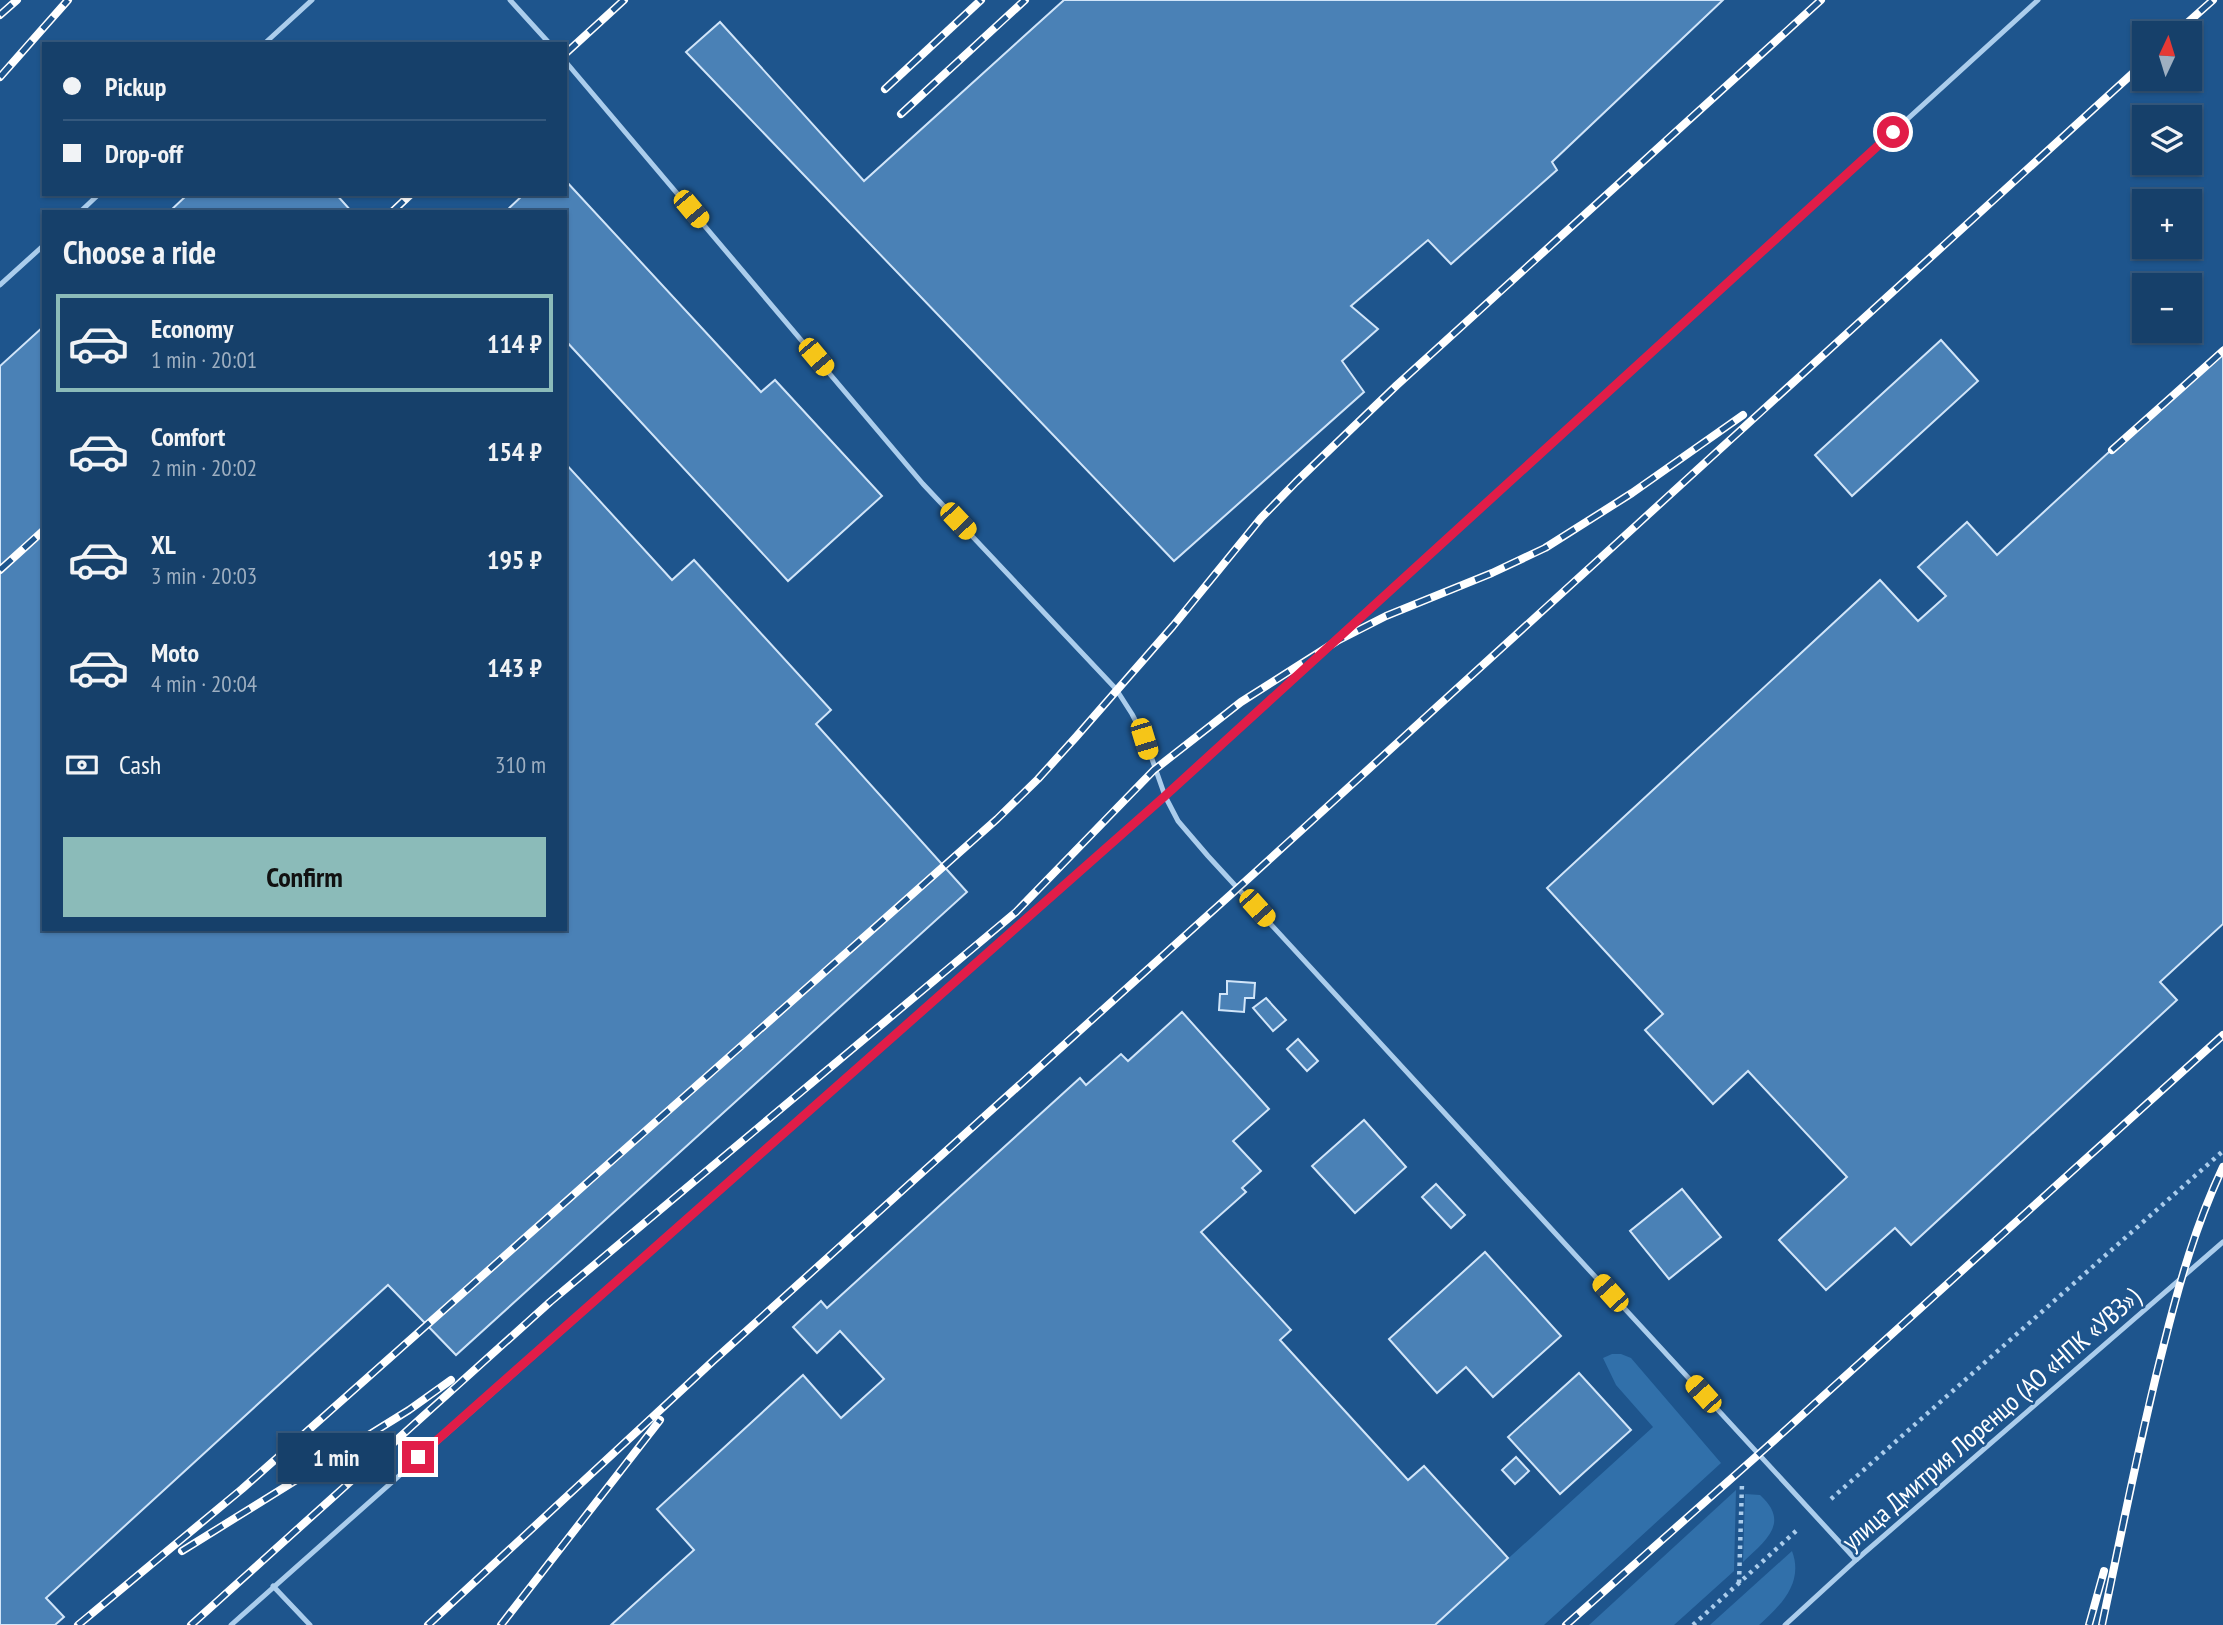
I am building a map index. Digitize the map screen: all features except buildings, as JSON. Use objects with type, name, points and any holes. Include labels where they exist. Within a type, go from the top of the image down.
[{"type":"lane","points":[[266,42],[312,0]]},
{"type":"lane","points":[[510,0],[548,42]]},
{"type":"lane","points":[[231,1625],[1165,796],[2038,0]]},
{"type":"lane","points":[[567,63],[923,484],[1116,689],[1144,739],[1165,796],[1178,821],[1208,856],[1856,1560]]},
{"type":"lane","points":[[82,210],[97,196]]},
{"type":"lane","points":[[0,285],[42,247]]},
{"type":"lane","name":"улица Дмитрия Лоренцо (АО «НПК «УВЗ»)","points":[[1785,1625],[1856,1560],[2223,1242]]},
{"type":"lane","points":[[273,1586],[310,1625]]},
{"type":"path","points":[[1693,1625],[2223,1151]]},
{"type":"path","points":[[1739,1584],[1742,1483]]},
{"type":"shaded area","points":[[1612,1354],[1631,1358],[1721,1463],[1544,1625],[1435,1625],[1653,1427],[1616,1385],[1603,1358]]},
{"type":"shaded area","points":[[1736,1490],[1734,1571],[1674,1625],[1589,1625]]},
{"type":"shaded area","points":[[1745,1494],[1760,1495],[1774,1514],[1774,1523],[1766,1539],[1743,1562]]},
{"type":"shaded area","points":[[1792,1551],[1795,1563],[1793,1583],[1775,1610],[1759,1625],[1710,1625]]},
{"type":"railway","points":[[0,15],[17,0]]},
{"type":"railway","points":[[0,77],[68,0]]},
{"type":"railway","points":[[567,52],[624,0]]},
{"type":"railway","points":[[885,89],[981,0]]},
{"type":"railway","points":[[901,114],[1025,0]]},
{"type":"railway","points":[[78,1625],[242,1489],[997,819],[1076,737],[1173,626],[1261,518],[1296,482],[1397,385],[1821,0]]},
{"type":"railway","points":[[2189,21],[2213,0]]},
{"type":"railway","points":[[428,1625],[713,1361],[1238,888],[2132,74]]},
{"type":"railway","points":[[394,210],[409,196]]},
{"type":"railway","points":[[2112,450],[2223,351]]},
{"type":"railway","points":[[191,1625],[550,1302],[1016,912],[1154,770],[1241,702],[1337,641],[1386,616],[1492,573],[1545,548],[1632,493],[1743,415]]},
{"type":"railway","points":[[0,570],[42,532]]},
{"type":"railway","points":[[1566,1625],[2223,1035]]},
{"type":"railway","points":[[2102,1625],[2139,1449],[2170,1322],[2196,1232],[2223,1167]]},
{"type":"railway","points":[[182,1551],[409,1410],[451,1380]]},
{"type":"railway","points":[[501,1625],[660,1420]]},
{"type":"railway","points":[[2089,1625],[2104,1571]]},
{"type":"route","points":[[418,1457],[1165,796],[1893,132]]}]
